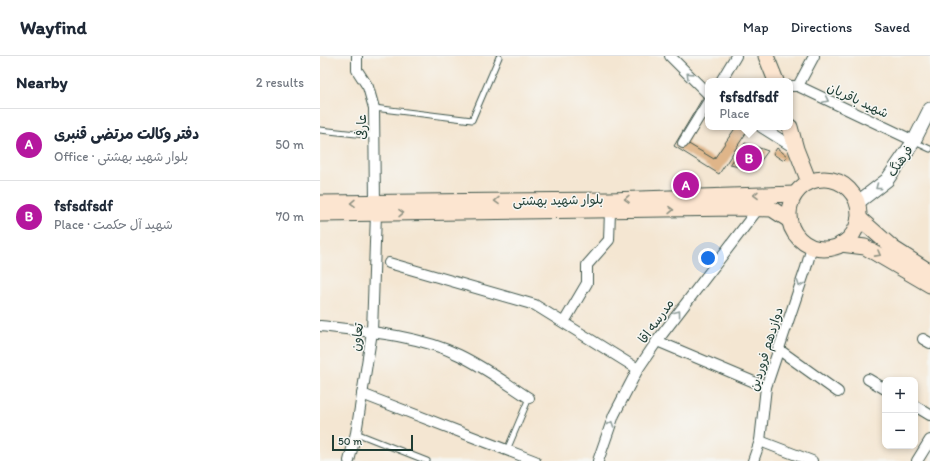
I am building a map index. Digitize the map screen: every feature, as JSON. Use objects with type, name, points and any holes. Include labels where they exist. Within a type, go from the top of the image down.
[{"type":"main road","points":[[766,56],[775,78]]},
{"type":"main road","points":[[791,130],[809,182]]},
{"type":"main road","points":[[858,210],[853,233],[841,244],[827,249],[812,247],[804,242],[797,236],[789,220],[791,202],[795,194],[802,187],[809,182],[825,179],[834,181],[848,189],[858,210],[894,249],[930,272]]},
{"type":"main road","name":"بلوار شهید بهشتی","points":[[320,214],[375,208],[795,194]]},
{"type":"main road","name":"بلوار شهید بهشتی","points":[[320,203],[375,208],[610,211],[772,209],[789,220]]},
{"type":"main road","points":[[841,244],[864,246],[930,285]]},
{"type":"street","name":"عارفی","points":[[358,56],[357,70],[368,87],[374,108],[375,208]]},
{"type":"street","points":[[670,56],[705,91]]},
{"type":"street","points":[[723,78],[736,56]]},
{"type":"street","points":[[794,86],[814,56]]},
{"type":"street","name":"شهید باقریان","points":[[794,86],[914,141]]},
{"type":"street","points":[[683,143],[705,107]]},
{"type":"street","name":"فرهنگ","points":[[858,210],[887,180],[914,141],[930,109]]},
{"type":"street","points":[[766,130],[796,148]]},
{"type":"street","name":"تعاون","points":[[349,461],[356,433],[372,332],[375,208]]},
{"type":"street","name":"مدرسه اقا","points":[[598,461],[614,415],[638,369],[657,341],[758,209]]},
{"type":"street","points":[[564,322],[587,283],[587,265],[609,240],[610,211]]},
{"type":"street","name":"دوازدهم فروردین","points":[[753,461],[760,441],[766,387],[812,247]]},
{"type":"street","points":[[389,263],[535,305],[638,369]]},
{"type":"street","points":[[320,326],[372,332],[423,342],[459,355],[529,398]]},
{"type":"street","points":[[657,341],[766,387]]},
{"type":"street","points":[[778,349],[838,392]]},
{"type":"street","points":[[868,379],[882,387]]},
{"type":"street","points":[[362,394],[535,461]]},
{"type":"street","points":[[918,408],[930,415]]},
{"type":"street","points":[[916,461],[930,440]]},
{"type":"street","points":[[760,441],[812,461]]},
{"type":"lane","points":[[374,108],[472,120],[499,58]]},
{"type":"lane","points":[[320,130],[374,136]]},
{"type":"lane","points":[[914,141],[930,149]]},
{"type":"lane","points":[[507,450],[529,398]]},
{"type":"lane","points":[[356,433],[427,461]]},
{"type":"building","points":[[705,94],[705,102],[687,143],[714,159],[734,130],[748,130],[719,174],[674,146]]},
{"type":"building","points":[[745,143],[768,151],[754,170],[730,165]]},
{"type":"building","points":[[777,148],[787,156],[784,161],[773,154]]},
{"type":"place","name":"fsfsdfsdf","points":[[749,158]]},
{"type":"place","name":"دفتر وکالت مرتضی قنبری","points":[[686,185]]}]
